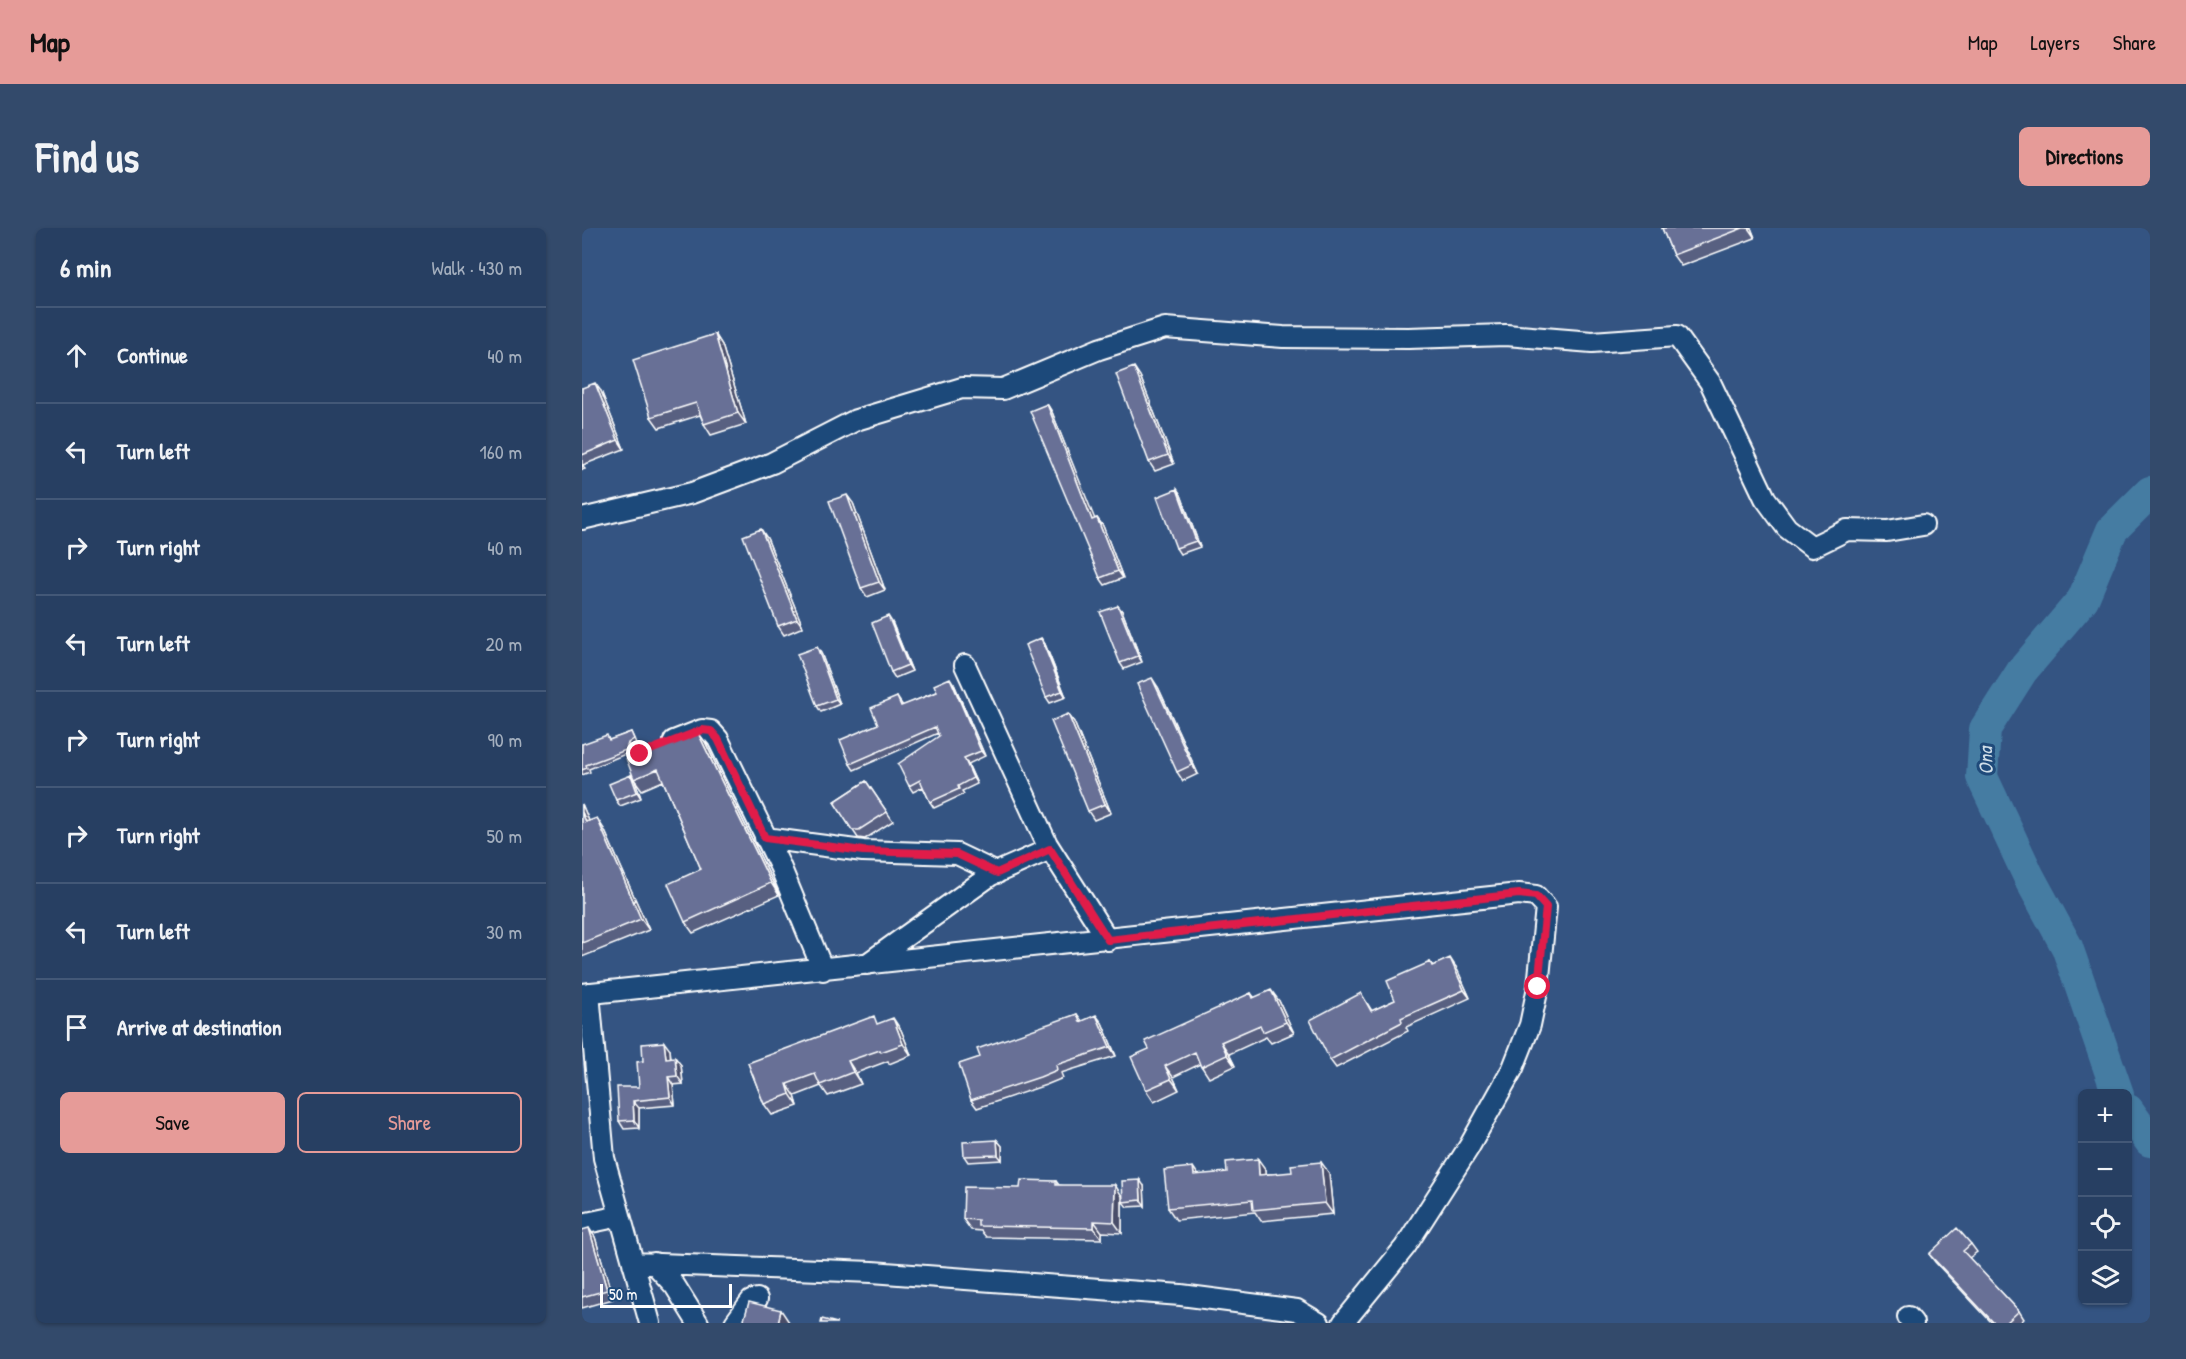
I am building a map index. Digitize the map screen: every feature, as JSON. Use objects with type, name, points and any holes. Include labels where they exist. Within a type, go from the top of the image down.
[{"type":"street","points":[[582,519],[692,493],[772,463],[856,420],[962,388],[1003,389],[1099,349],[1165,328],[1283,337],[1408,338],[1506,335],[1592,342],[1677,336],[1710,382],[1765,498],[1787,528],[1812,547],[1847,530],[1887,531],[1923,525]]},
{"type":"street","points":[[965,665],[1050,849],[1108,940]]},
{"type":"street","points":[[661,746],[702,730],[711,731],[718,739],[765,838],[823,970]]},
{"type":"street","points":[[765,838],[863,851],[957,854],[997,873]]},
{"type":"street","points":[[865,966],[953,901],[997,873],[1050,849]]},
{"type":"street","points":[[650,1323],[604,1158],[585,994],[1108,940],[1519,894],[1536,896],[1546,907],[1538,987],[1530,1025],[1513,1068],[1469,1147],[1405,1248],[1343,1323]]},
{"type":"street","points":[[582,1224],[620,1216]]},
{"type":"street","points":[[633,1263],[872,1272],[1181,1295],[1297,1310],[1318,1323]]},
{"type":"street","points":[[654,1263],[675,1286],[698,1323]]},
{"type":"street","points":[[735,1323],[751,1301],[757,1299]]},
{"type":"building","points":[[1662,228],[1743,228],[1673,255]]},
{"type":"building","points":[[715,334],[738,413],[704,424],[696,403],[651,417],[633,360]]},
{"type":"building","points":[[1134,367],[1168,455],[1149,462],[1116,374]]},
{"type":"building","points":[[595,383],[618,440],[582,455],[582,388]]},
{"type":"building","points":[[1047,404],[1092,520],[1097,518],[1118,571],[1100,578],[1030,411]]},
{"type":"building","points":[[1177,489],[1196,541],[1176,548],[1157,497]]},
{"type":"building","points":[[847,495],[879,582],[861,588],[829,501]]},
{"type":"building","points":[[761,529],[797,619],[778,626],[743,536]]},
{"type":"building","points":[[1118,606],[1138,656],[1120,663],[1100,612]]},
{"type":"building","points":[[888,616],[908,665],[891,672],[872,623]]},
{"type":"building","points":[[1041,638],[1062,691],[1046,697],[1025,645]]},
{"type":"building","points":[[817,647],[836,699],[817,706],[797,654]]},
{"type":"building","points":[[950,678],[981,751],[964,758],[973,778],[958,786],[959,789],[930,802],[920,780],[909,786],[898,764],[939,736],[935,727],[850,764],[840,740],[878,724],[871,708],[897,697],[901,706],[937,692],[934,685]]},
{"type":"building","points":[[1152,678],[1192,765],[1177,772],[1137,684]]},
{"type":"building","points":[[1068,714],[1105,804],[1088,811],[1051,721]]},
{"type":"building","points":[[697,731],[771,883],[685,922],[668,884],[701,869],[658,769],[634,779],[626,758]]},
{"type":"building","points":[[631,732],[634,739],[628,743],[626,750],[586,765],[587,768],[582,770],[582,744],[607,735],[609,740]]},
{"type":"building","points":[[631,775],[637,792],[616,800],[609,784]]},
{"type":"building","points":[[866,781],[887,812],[859,830],[852,830],[834,802]]},
{"type":"building","points":[[582,812],[586,822],[597,818],[641,919],[582,943]]},
{"type":"building","points":[[1450,958],[1464,990],[1401,1018],[1402,1022],[1330,1060],[1310,1020],[1361,993],[1371,1011],[1395,1000],[1387,981],[1430,962],[1432,966]]},
{"type":"building","points":[[1271,990],[1286,1022],[1263,1032],[1260,1025],[1221,1042],[1227,1055],[1201,1067],[1195,1052],[1165,1066],[1171,1079],[1146,1090],[1131,1057],[1149,1049],[1145,1041],[1251,993],[1253,998]]},
{"type":"building","points":[[1077,1014],[1080,1022],[1096,1015],[1110,1047],[1056,1065],[1057,1070],[1040,1077],[971,1100],[959,1064],[980,1057],[977,1049]]},
{"type":"building","points":[[874,1016],[877,1024],[893,1018],[903,1044],[848,1061],[853,1072],[820,1085],[815,1074],[787,1084],[790,1094],[764,1104],[748,1063]]},
{"type":"building","points":[[664,1042],[666,1058],[675,1057],[677,1076],[668,1077],[670,1097],[633,1101],[634,1120],[619,1121],[617,1087],[639,1087],[637,1062],[643,1061],[642,1044]]},
{"type":"building","points":[[997,1140],[998,1155],[964,1156],[963,1142]]},
{"type":"building","points":[[1258,1159],[1259,1175],[1292,1172],[1291,1165],[1321,1162],[1325,1203],[1253,1210],[1252,1200],[1168,1208],[1164,1170],[1193,1167],[1194,1175],[1227,1172],[1226,1162]]},
{"type":"building","points":[[1021,1180],[1056,1181],[1056,1185],[1115,1185],[1114,1222],[1094,1221],[1094,1228],[978,1226],[978,1220],[963,1219],[964,1187],[1020,1188]]},
{"type":"building","points":[[1140,1180],[1141,1200],[1123,1202],[1122,1181]]},
{"type":"building","points":[[589,1228],[607,1290],[582,1297],[582,1230]]},
{"type":"building","points":[[1957,1228],[1971,1244],[1963,1251],[2019,1311],[2006,1323],[1994,1323],[1929,1254]]},
{"type":"building","points":[[749,1302],[781,1310],[778,1323],[743,1323]]},
{"type":"building","points":[[822,1319],[837,1323],[821,1323]]},
{"type":"waterway","name":"Ona","points":[[2116,1089],[2067,947],[2029,877],[1982,777],[1985,729],[2022,671],[2083,599],[2112,530],[2150,492]]},
{"type":"waterway","name":"Ona","points":[[2132,1116],[2150,1141]]},
{"type":"route","points":[[640,754],[702,730],[711,731],[718,739],[765,838],[788,839],[824,847],[863,851],[957,854],[997,873],[1050,849],[1108,940],[1519,894],[1536,896],[1546,907],[1538,987]]}]
